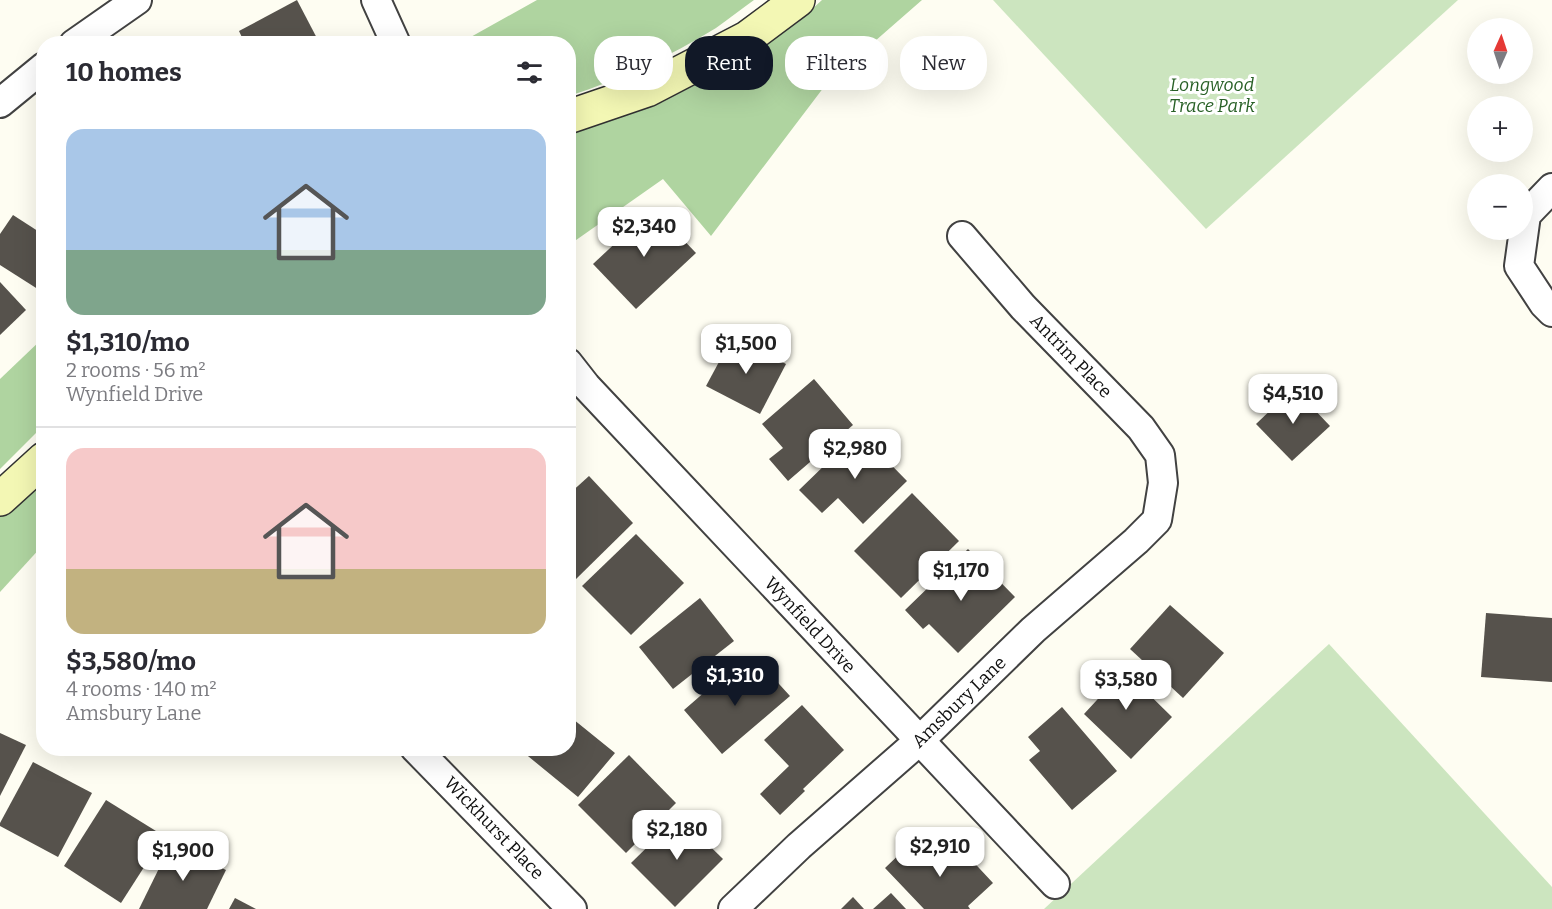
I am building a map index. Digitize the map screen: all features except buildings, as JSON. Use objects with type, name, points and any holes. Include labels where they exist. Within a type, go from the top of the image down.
[{"type":"street","points":[[85,36],[137,0]]},
{"type":"street","points":[[376,0],[392,36]]},
{"type":"street","points":[[576,114],[647,90],[747,38],[798,0]]},
{"type":"street","points":[[0,103],[36,74]]},
{"type":"street","points":[[1552,188],[1526,215],[1519,266],[1552,312]]},
{"type":"street","name":"Antrim Place","points":[[962,236],[1023,307],[1141,428],[1160,455],[1163,483]]},
{"type":"street","name":"Wynfield Drive","points":[[576,373],[1055,884]]},
{"type":"street","points":[[0,499],[36,466]]},
{"type":"street","name":"Amsbury Lane","points":[[734,909],[799,846],[919,741],[1033,630],[1136,541],[1157,520],[1163,483]]},
{"type":"street","name":"Wickhurst Place","points":[[424,756],[572,909]]},
{"type":"green space","points":[[537,0],[754,0],[702,36],[685,36],[685,46],[673,52],[673,36],[594,36],[594,87],[576,93],[576,36],[473,36]]},
{"type":"green space","points":[[822,0],[922,0],[881,36],[785,36],[785,90],[822,90],[711,236],[663,179],[576,240],[576,130],[647,104],[685,86],[685,90],[773,90],[773,38],[797,23]]},
{"type":"green space","name":"Longwood Trace Park","points":[[993,0],[1458,0],[1206,229]]},
{"type":"green space","points":[[36,345],[36,433],[0,469],[0,379]]},
{"type":"green space","points":[[36,482],[36,553],[0,592],[0,515]]},
{"type":"green space","points":[[1329,644],[1552,887],[1552,909],[1044,909]]}]
